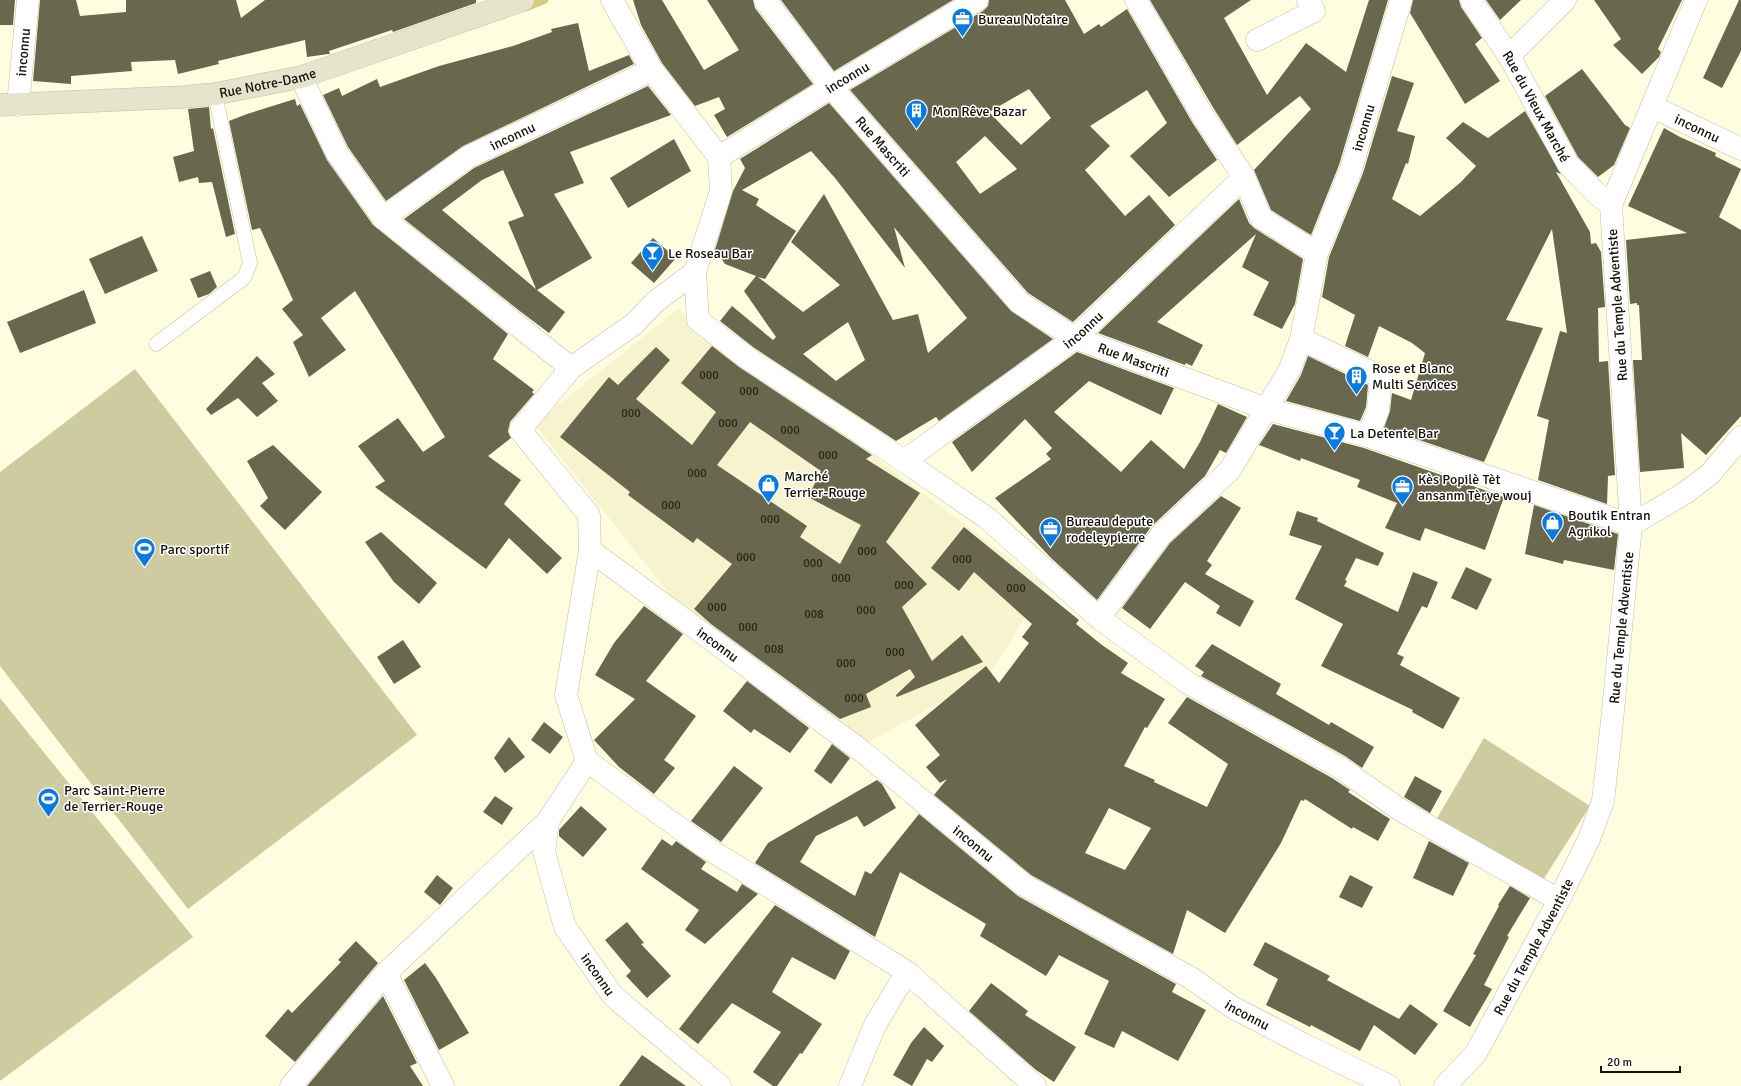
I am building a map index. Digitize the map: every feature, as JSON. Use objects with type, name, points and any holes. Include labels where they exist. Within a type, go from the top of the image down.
[{"type":"street","name":"inconnu","points":[[9,105],[28,0]]},
{"type":"street","name":"Rue Notre-Dame","points":[[9,105],[183,97],[216,94],[300,77],[523,0]]},
{"type":"street","points":[[612,0],[652,70],[719,157],[721,190],[695,272],[698,320],[746,357],[904,461],[987,518],[1100,618],[1188,683],[1339,767],[1402,811],[1559,900]]},
{"type":"street","name":"Rue Mascriti","points":[[765,0],[831,87],[1020,303],[1075,338],[1267,409],[1368,436],[1631,525]]},
{"type":"street","name":"inconnu","points":[[719,157],[831,87],[977,0]]},
{"type":"street","points":[[1136,0],[1203,116],[1244,177],[1261,218],[1317,253]]},
{"type":"street","points":[[1257,40],[1314,11],[1308,0]]},
{"type":"street","name":"inconnu","points":[[1100,618],[1161,535],[1230,470],[1290,369],[1301,339],[1317,253],[1351,169],[1401,0]]},
{"type":"street","name":"Rue du Vieux Marché","points":[[1471,0],[1509,56],[1568,164],[1597,194],[1611,205]]},
{"type":"street","points":[[1509,56],[1566,0]]},
{"type":"street","name":"Rue du Temple Adventiste","points":[[1445,1086],[1476,1053],[1559,900],[1589,839],[1603,801],[1631,525],[1611,205],[1653,107],[1696,0]]},
{"type":"street","name":"inconnu","points":[[383,218],[468,157],[652,70]]},
{"type":"street","points":[[300,77],[337,153],[383,218],[571,368]]},
{"type":"street","name":"inconnu","points":[[1653,107],[1741,149]]},
{"type":"street","name":"inconnu","points":[[904,461],[1075,338],[1244,177]]},
{"type":"street","points":[[695,272],[654,302],[634,324],[571,368],[520,430],[589,515],[590,550],[566,695],[587,761],[704,846],[907,972],[1035,1086]]},
{"type":"street","points":[[1301,339],[1381,377],[1378,410],[1368,436]]},
{"type":"street","points":[[1631,525],[1685,493],[1710,474],[1741,437]]},
{"type":"street","name":"inconnu","points":[[590,550],[863,752],[1024,885],[1191,978],[1232,1007],[1305,1046],[1389,1086]]},
{"type":"street","name":"inconnu","points":[[291,1086],[386,974],[467,896],[548,822],[587,761]]},
{"type":"street","name":"inconnu","points":[[548,822],[544,852],[565,927],[613,996],[720,1086]]},
{"type":"street","points":[[850,1086],[875,1025],[907,972]]},
{"type":"street","points":[[386,974],[443,1086]]},
{"type":"lane","points":[[156,344],[244,278],[250,263],[216,94]]},
{"type":"shaded area","name":"Marché Terrier-Rouge","points":[[678,309],[1045,585],[991,672],[975,686],[932,707],[868,742],[757,662],[671,596],[534,424]]},
{"type":"shaded area","name":"Parc sportif","points":[[135,369],[417,735],[188,909],[0,666],[0,472]]},
{"type":"shaded area","name":"Parc Saint-Pierre de Terrier-Rouge","points":[[0,698],[193,937],[0,1081]]},
{"type":"shaded area","points":[[1484,738],[1590,806],[1543,880],[1436,820]]},
{"type":"building","points":[[0,0],[15,0],[13,25],[0,25]]},
{"type":"building","points":[[40,0],[76,0],[80,16],[126,12],[126,0],[236,0],[241,18],[265,0],[476,0],[476,3],[393,32],[392,30],[329,51],[330,54],[307,57],[305,40],[218,61],[219,64],[178,74],[175,60],[131,62],[132,71],[71,76],[71,84],[33,81]]},
{"type":"building","points":[[633,0],[662,0],[704,70],[739,50],[707,0],[753,0],[755,8],[813,84],[727,137],[714,115],[725,109],[719,97],[695,106],[662,63],[641,25]]},
{"type":"building","points":[[781,0],[953,0],[834,71]]},
{"type":"building","points":[[989,0],[1065,0],[1084,34],[1099,24],[1101,27],[1127,9],[1192,122],[1217,160],[1169,197],[1130,156],[1167,123],[1147,90],[1090,126],[1110,146],[1085,170],[1125,216],[1149,195],[1175,225],[1073,322],[1028,293],[850,90],[983,11],[988,6]],"holes":[[[1029,89],[1051,118],[1021,145],[989,112]],[[985,136],[1017,169],[980,194],[956,162]]]},
{"type":"building","points":[[1150,0],[1251,0],[1224,18],[1267,95],[1306,43],[1346,72],[1369,0],[1388,0],[1339,165],[1311,235],[1271,210],[1254,170],[1311,109],[1300,96],[1237,145],[1214,109]]},
{"type":"building","points":[[1413,0],[1459,0],[1461,7],[1482,38],[1475,44],[1500,81],[1465,104],[1410,13]]},
{"type":"building","points":[[1486,0],[1521,0],[1500,20]]},
{"type":"building","points":[[1594,0],[1682,0],[1658,49],[1661,52],[1659,57],[1642,74],[1613,45],[1621,39]]},
{"type":"building","points":[[1739,0],[1741,0],[1741,51],[1722,88],[1703,78]]},
{"type":"building","points":[[578,23],[589,71],[629,55],[634,64],[463,146],[386,201],[348,147],[323,95],[339,88],[342,96],[377,79],[380,87],[439,66],[513,46],[552,32],[551,29]]},
{"type":"building","points":[[1582,69],[1625,125],[1630,128],[1614,165],[1598,177],[1578,157],[1545,96]]},
{"type":"building","points":[[1392,76],[1414,83],[1397,131],[1415,136],[1408,164],[1406,163],[1392,199],[1420,216],[1461,182],[1476,166],[1446,138],[1463,122],[1488,138],[1525,111],[1561,174],[1556,172],[1590,232],[1591,244],[1596,243],[1601,252],[1605,307],[1598,308],[1599,362],[1608,361],[1615,475],[1608,476],[1607,504],[1538,480],[1549,420],[1537,416],[1560,331],[1567,333],[1552,229],[1506,320],[1543,328],[1484,462],[1384,428],[1390,411],[1392,393],[1411,400],[1425,353],[1412,343],[1379,326],[1368,357],[1345,346],[1355,315],[1322,297],[1329,257],[1363,173]]},
{"type":"building","points":[[648,86],[671,115],[570,152],[584,183],[554,194],[592,258],[537,290],[565,312],[549,333],[404,219],[474,168]],"holes":[[[503,170],[524,216],[508,222],[536,289],[442,210],[482,180]]]},
{"type":"building","points":[[295,99],[297,106],[300,104],[327,160],[373,225],[508,334],[493,359],[534,390],[532,392],[534,394],[510,422],[508,432],[511,438],[488,456],[521,480],[504,504],[562,558],[547,574],[509,538],[486,569],[375,487],[385,481],[358,446],[398,418],[423,452],[445,437],[355,291],[321,318],[346,350],[309,377],[293,342],[303,335],[282,309],[293,300],[260,228],[252,230],[229,121]]},
{"type":"building","points":[[829,103],[1011,311],[1053,339],[939,421],[936,417],[896,441],[753,347],[720,321],[732,306],[773,340],[776,337],[744,291],[756,276],[725,264],[715,250],[733,191],[745,168],[740,159]],"holes":[[[811,151],[835,178],[905,268],[894,227],[967,318],[928,353],[918,314],[893,320],[824,194],[791,242],[840,285],[803,312],[758,277],[765,279],[796,231],[756,205],[759,199],[742,190]],[[848,322],[865,360],[836,381],[803,354]]]},
{"type":"building","points":[[209,107],[211,129],[213,128],[235,234],[226,237],[212,182],[199,183],[198,177],[179,182],[173,157],[194,151],[188,109]]},
{"type":"building","points":[[1664,128],[1716,153],[1715,156],[1741,169],[1719,217],[1741,230],[1741,416],[1706,455],[1681,433],[1684,468],[1640,472],[1633,360],[1642,360],[1639,305],[1637,305],[1637,303],[1630,304],[1626,240],[1687,233],[1628,206]]},
{"type":"building","points":[[674,139],[691,171],[628,208],[610,178]]},
{"type":"building","points":[[1239,199],[1249,223],[1254,228],[1303,259],[1295,304],[1282,329],[1253,315],[1269,282],[1242,267],[1256,234],[1157,322],[1203,345],[1192,366],[1186,363],[1185,365],[1098,333]]},
{"type":"building","points":[[142,236],[158,271],[105,294],[89,259]]},
{"type":"building","points":[[653,238],[676,258],[654,283],[631,263]]},
{"type":"building","points":[[210,271],[217,287],[209,294],[198,298],[190,279]]},
{"type":"building","points":[[84,290],[96,323],[20,353],[7,322]]},
{"type":"building","points":[[712,346],[739,367],[872,455],[866,459],[920,493],[886,542],[927,584],[902,607],[932,661],[962,635],[983,662],[897,697],[896,695],[915,677],[910,669],[866,694],[871,707],[840,719],[711,624],[694,609],[732,564],[697,538],[693,543],[628,495],[630,492],[560,437],[609,377],[618,385],[656,347],[670,360],[636,399],[692,445],[716,412],[681,383]],"holes":[[[750,422],[821,471],[808,497],[861,525],[840,564],[800,537],[807,526],[717,465]]]},
{"type":"building","points":[[1077,352],[1174,388],[1161,415],[1089,381],[1054,412],[1121,472],[1151,440],[1184,469],[1200,442],[1218,404],[1247,417],[1226,453],[1220,450],[1205,476],[1151,527],[1097,600],[1051,558],[995,498],[1051,459],[1046,454],[1052,448],[1025,419],[972,472],[952,442]]},
{"type":"building","points":[[257,356],[275,374],[262,383],[278,401],[257,417],[238,398],[211,415],[206,409]]},
{"type":"building","points":[[1308,356],[1368,385],[1366,407],[1360,421],[1286,401],[1301,375]]},
{"type":"building","points":[[1273,424],[1364,448],[1504,497],[1485,550],[1425,528],[1420,541],[1385,528],[1397,503],[1357,487],[1360,480],[1301,458],[1300,461],[1259,445]]},
{"type":"building","points":[[273,445],[322,492],[285,530],[260,506],[268,498],[247,461]]},
{"type":"building","points":[[1221,496],[1241,508],[1207,561],[1212,565],[1205,574],[1254,601],[1240,627],[1216,613],[1220,606],[1185,582],[1150,629],[1122,608],[1170,543]]},
{"type":"building","points":[[1534,505],[1618,534],[1614,570],[1564,560],[1563,564],[1525,554]]},
{"type":"building","points":[[1297,511],[1318,518],[1317,521],[1384,553],[1378,566],[1356,558],[1345,580],[1347,581],[1344,586],[1398,612],[1413,572],[1438,582],[1427,608],[1422,606],[1397,654],[1404,657],[1400,665],[1460,698],[1443,729],[1412,712],[1413,710],[1321,666],[1343,624],[1295,599],[1322,546],[1289,535]]},
{"type":"building","points":[[964,527],[1079,620],[1076,624],[1102,645],[1128,663],[1121,673],[1165,699],[1147,728],[1145,727],[1124,766],[1207,807],[1228,764],[1168,723],[1187,697],[1332,778],[1350,790],[1348,792],[1390,819],[1378,841],[1353,827],[1352,829],[1305,799],[1304,801],[1301,800],[1281,843],[1225,933],[1187,910],[1173,954],[1031,875],[934,795],[947,779],[940,783],[926,767],[940,755],[915,725],[986,666],[999,683],[1029,643],[1022,637],[1032,624],[974,572],[959,591],[931,568]],"holes":[[[1109,808],[1151,828],[1125,870],[1085,853]]]},
{"type":"building","points":[[381,532],[437,583],[419,604],[394,582],[365,542]]},
{"type":"building","points":[[1466,567],[1492,579],[1477,610],[1451,598]]},
{"type":"building","points":[[644,606],[683,634],[646,681],[696,716],[664,760],[675,768],[654,794],[619,767],[594,740],[635,699],[595,675],[614,643]]},
{"type":"building","points":[[403,640],[421,667],[394,684],[377,657]]},
{"type":"building","points":[[1212,644],[1281,684],[1276,694],[1329,725],[1331,722],[1374,747],[1362,768],[1345,756],[1201,676],[1204,672],[1195,666]]},
{"type":"building","points":[[747,681],[809,728],[790,753],[754,729],[751,733],[723,711]]},
{"type":"building","points":[[544,722],[563,737],[550,754],[531,740]]},
{"type":"building","points":[[509,737],[525,757],[505,773],[494,758]]},
{"type":"building","points":[[832,744],[850,758],[831,784],[814,771]]},
{"type":"building","points":[[734,766],[763,788],[721,842],[691,821]]},
{"type":"building","points":[[1415,776],[1442,791],[1430,813],[1404,797]]},
{"type":"building","points":[[877,780],[882,784],[896,808],[864,827],[857,816],[816,836],[800,862],[855,896],[865,871],[871,874],[919,814],[1018,896],[1176,984],[1172,992],[1206,1010],[1178,1061],[1122,1031],[1114,1048],[1084,1034],[1109,981],[1059,955],[1046,976],[980,936],[986,924],[900,872],[875,937],[755,863],[768,843]]},
{"type":"building","points":[[495,796],[513,808],[502,825],[483,812]]},
{"type":"building","points":[[581,806],[607,829],[583,857],[559,836],[559,830]]},
{"type":"building","points":[[662,839],[672,846],[676,841],[706,862],[701,869],[737,892],[742,884],[758,894],[705,944],[685,930],[699,910],[641,869]]},
{"type":"building","points":[[1429,841],[1469,863],[1453,896],[1413,878]]},
{"type":"building","points":[[437,875],[453,888],[440,905],[424,892]]},
{"type":"building","points":[[1350,875],[1373,887],[1362,908],[1339,897]]},
{"type":"building","points":[[1510,886],[1530,898],[1507,936],[1509,937],[1484,985],[1492,989],[1470,1027],[1443,1011],[1476,955],[1473,954],[1499,906],[1498,905]]},
{"type":"building","points":[[775,905],[850,951],[835,980],[792,957],[772,992],[822,1024],[802,1054],[800,1053],[777,1086],[773,1086],[753,1072],[781,1032],[732,1003],[698,1044],[679,1029]]},
{"type":"building","points":[[627,922],[644,943],[641,944],[671,976],[647,998],[626,976],[631,971],[605,940]]},
{"type":"building","points":[[356,941],[378,963],[295,1062],[265,1036],[288,1009],[292,1013],[341,962],[338,960]]},
{"type":"building","points":[[1265,942],[1330,976],[1327,980],[1399,1019],[1410,1004],[1438,1024],[1415,1055],[1374,1025],[1360,1051],[1311,1025],[1310,1027],[1266,1005],[1278,979],[1253,965]]},
{"type":"building","points":[[425,963],[436,978],[469,1033],[439,1050],[404,980]]},
{"type":"building","points":[[991,983],[1028,1011],[1025,1015],[1076,1047],[1054,1082],[1036,1070],[969,1011]]},
{"type":"building","points":[[383,996],[417,1063],[410,1066],[423,1086],[307,1086]]},
{"type":"building","points":[[924,1027],[944,1046],[932,1062],[927,1059],[912,1086],[893,1075],[911,1043]]},
{"type":"building","points":[[642,1055],[686,1086],[619,1086]]},
{"type":"waterway","points":[[524,8],[544,0]]},
{"type":"place","name":"Bureau Notaire","points":[[963,38]]},
{"type":"place","name":"Mon Rêve Bazar","points":[[916,130]]},
{"type":"place","name":"Le Roseau Bar","points":[[652,272]]},
{"type":"place","name":"Rose et Blanc Multi Services","points":[[1357,396]]},
{"type":"place","name":"La Detente Bar","points":[[1334,452]]},
{"type":"place","name":"Marché Terrier-Rouge","points":[[768,504]]},
{"type":"place","name":"Kès Popilè Tèt ansanm Tèrye wouj","points":[[1402,506]]},
{"type":"place","name":"Boutik Entran Agrikol","points":[[1553,542]]},
{"type":"place","name":"Bureau depute rodeleypierre","points":[[1051,548]]},
{"type":"place","name":"Parc sportif","points":[[144,568]]},
{"type":"place","name":"Parc Saint-Pierre de Terrier-Rouge","points":[[48,818]]}]
